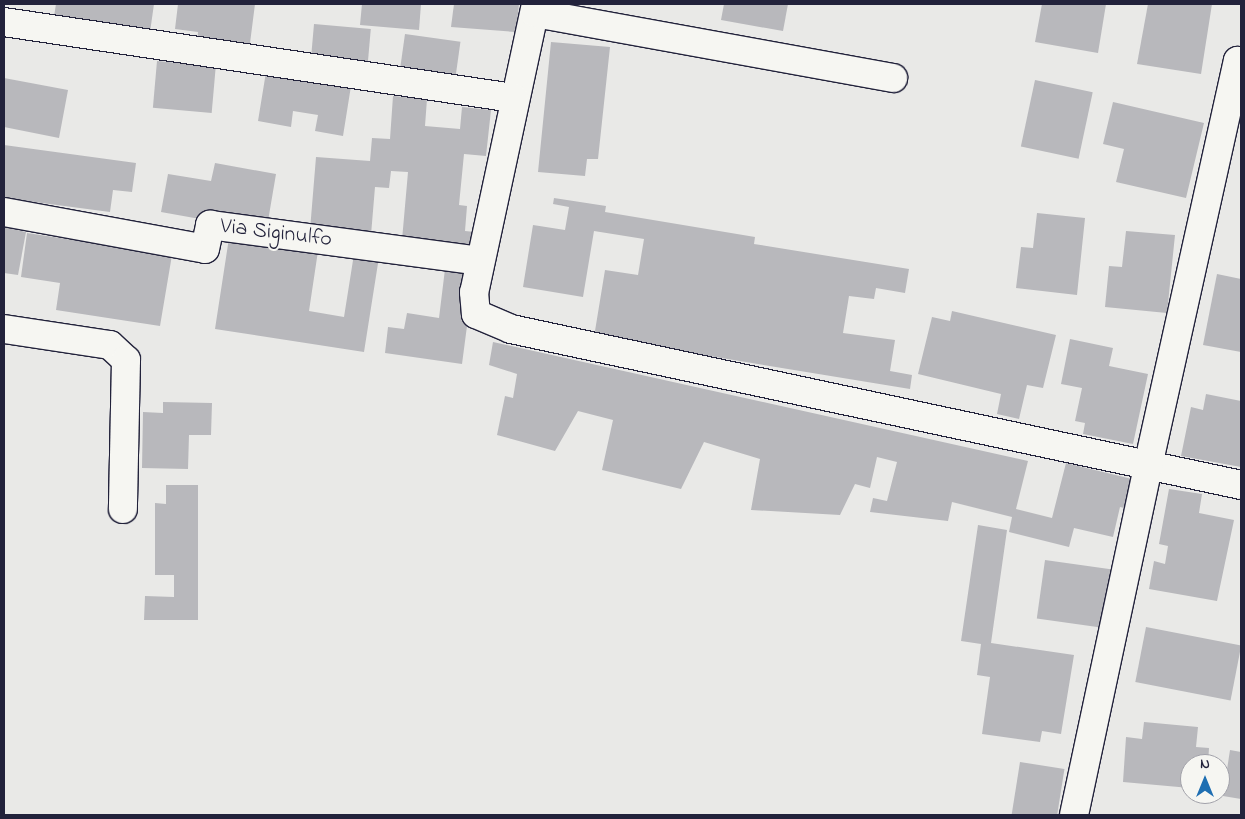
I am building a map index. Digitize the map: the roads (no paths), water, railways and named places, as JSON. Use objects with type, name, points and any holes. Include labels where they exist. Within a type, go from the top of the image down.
[{"type":"street","points":[[893,78],[536,8],[513,98],[480,261],[474,292],[476,314],[511,329],[1241,485]]},
{"type":"street","points":[[4,22],[513,98]]},
{"type":"street","points":[[1074,815],[1148,466],[1240,53]]},
{"type":"street","name":"Via Siginulfo","points":[[4,212],[205,249],[210,225],[480,261]]},
{"type":"street","points":[[4,329],[110,346],[126,360],[123,509]]}]
